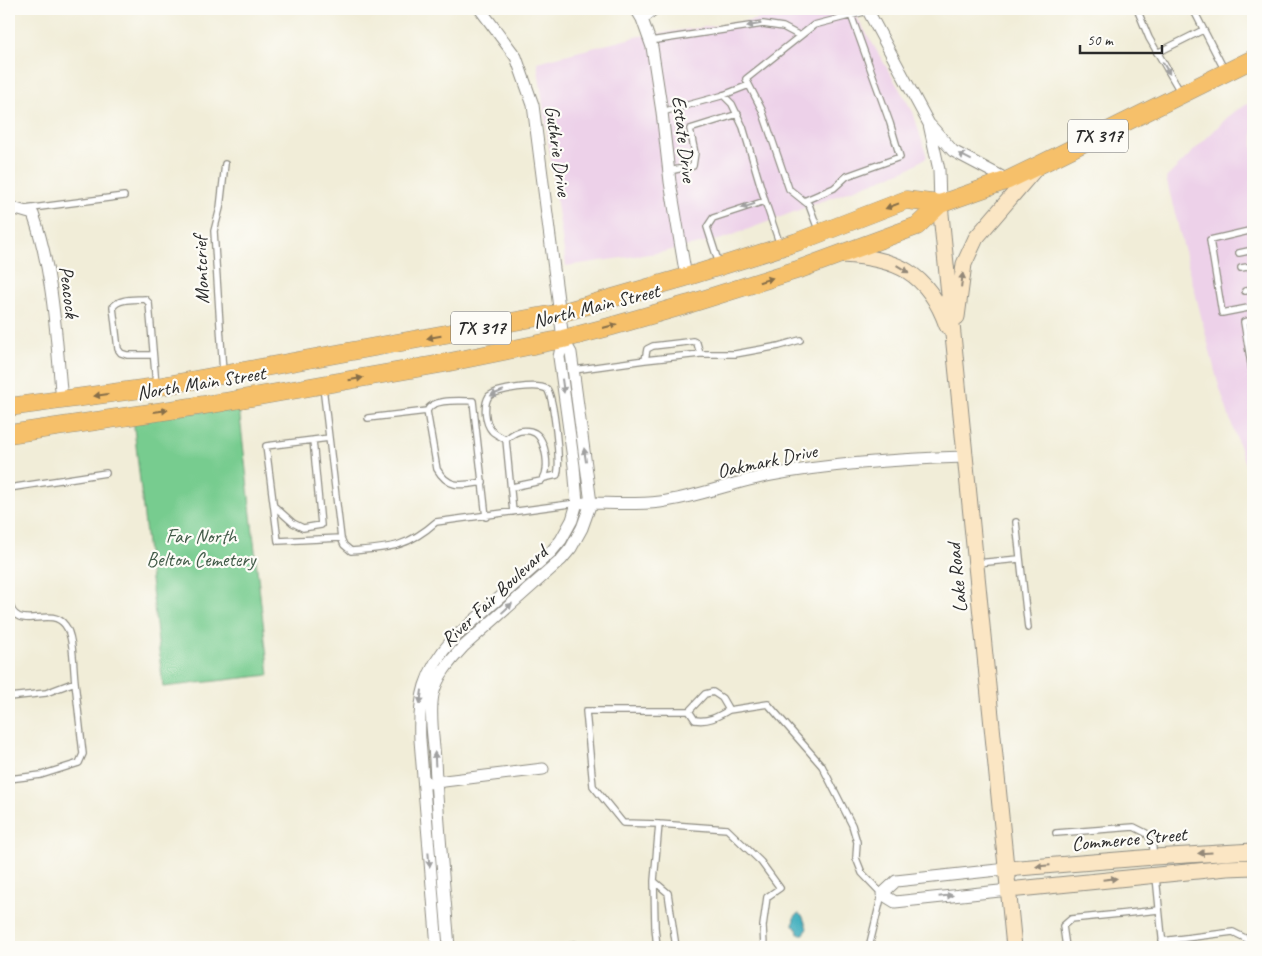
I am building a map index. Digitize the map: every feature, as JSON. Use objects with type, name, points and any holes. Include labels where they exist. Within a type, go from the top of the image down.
[{"type":"main road","name":"North Main Street","points":[[9,434],[224,402],[440,364],[563,339],[688,304],[840,254],[917,226],[940,204],[1008,180],[1253,58]]},
{"type":"main road","points":[[954,346],[964,264],[976,238],[1037,166]]},
{"type":"main road","name":"North Main Street","points":[[9,407],[156,387],[560,313],[686,277],[781,247],[906,200],[940,204]]},
{"type":"main road","name":"Lake Road","points":[[940,204],[1014,947]]},
{"type":"main road","points":[[840,254],[881,259],[897,265],[914,276],[931,293],[942,311],[954,346]]},
{"type":"main road","name":"Commerce Street","points":[[1007,869],[1253,851]]},
{"type":"main road","points":[[1154,857],[1156,874]]},
{"type":"main road","points":[[1009,890],[1156,874],[1253,867]]},
{"type":"street","name":"Guthrie Drive","points":[[480,9],[516,57],[533,105],[560,313]]},
{"type":"street","name":"Estate Drive","points":[[636,9],[650,41],[686,277]]},
{"type":"street","points":[[642,19],[654,9]]},
{"type":"street","points":[[868,10],[929,124],[954,151],[1008,180]]},
{"type":"street","points":[[929,124],[939,170],[940,204]]},
{"type":"street","name":"Peacock","points":[[13,208],[33,214],[42,241],[50,279],[62,401]]},
{"type":"street","name":"River Fair Boulevard","points":[[449,947],[436,782],[432,704],[433,678],[441,652],[453,639],[551,552],[561,540],[572,520],[577,503],[574,466],[558,357],[563,339],[560,313]]},
{"type":"street","name":"River Fair Boulevard","points":[[436,947],[419,724],[423,688],[463,647],[561,560],[571,548],[582,528],[591,503],[574,370],[571,353],[563,339]]},
{"type":"street","name":"Oakmark Drive","points":[[577,503],[661,502],[716,490],[770,475],[806,469],[907,459],[965,457]]},
{"type":"street","points":[[423,784],[543,769]]},
{"type":"street","points":[[1007,869],[896,881],[882,894],[895,902],[1009,890]]},
{"type":"street","points":[[922,877],[924,898]]},
{"type":"lane","points":[[1137,9],[1149,38],[1182,95]]},
{"type":"lane","points":[[1193,9],[1226,73]]},
{"type":"lane","points":[[819,234],[809,205],[789,189],[762,110],[746,79],[814,25],[868,10]]},
{"type":"lane","points":[[804,201],[834,188],[847,176],[900,157],[890,122],[850,15]]},
{"type":"lane","points":[[650,41],[763,24],[783,27],[800,36]]},
{"type":"lane","points":[[1157,53],[1204,30]]},
{"type":"lane","points":[[662,112],[723,96],[749,85]]},
{"type":"lane","points":[[723,96],[732,104],[738,114],[781,247]]},
{"type":"lane","points":[[669,171],[693,166],[695,153],[690,129],[738,114]]},
{"type":"lane","name":"Montcrief","points":[[223,375],[214,231],[220,208],[225,164]]},
{"type":"lane","points":[[13,208],[124,196]]},
{"type":"lane","points":[[720,266],[707,227],[713,218],[765,201]]},
{"type":"lane","points":[[1253,230],[1210,240],[1218,272],[1222,313],[1253,307]]},
{"type":"lane","points":[[1239,253],[1253,250]]},
{"type":"lane","points":[[1241,268],[1253,266]]},
{"type":"lane","points":[[1245,291],[1253,290]]},
{"type":"lane","points":[[153,355],[128,356],[121,353],[118,349],[114,304],[145,299],[149,303],[156,387]]},
{"type":"lane","points":[[1253,320],[1244,322],[1253,376]]},
{"type":"lane","points":[[574,370],[700,354],[735,354],[800,340]]},
{"type":"lane","points":[[645,360],[646,349],[654,346],[693,341],[697,344],[700,354]]},
{"type":"lane","points":[[323,384],[341,538],[344,545],[351,551],[385,548],[407,543],[422,535],[436,522],[486,517],[577,503]]},
{"type":"lane","points":[[506,440],[495,434],[489,427],[486,405],[489,396],[502,390],[538,386],[547,389],[551,396],[560,462],[557,475],[534,483],[512,487]]},
{"type":"lane","points":[[483,482],[458,485],[446,482],[442,478],[437,469],[427,412],[428,408],[433,404],[450,401],[473,401],[483,482],[486,517]]},
{"type":"lane","points":[[368,418],[427,412]]},
{"type":"lane","points":[[506,440],[516,432],[527,430],[536,433],[542,443],[547,464],[544,478]]},
{"type":"lane","points":[[329,438],[266,446],[278,541],[341,538]]},
{"type":"lane","points":[[274,506],[293,523],[303,528],[321,525],[313,440]]},
{"type":"lane","points":[[506,440],[513,512]]},
{"type":"lane","points":[[9,488],[106,473]]},
{"type":"lane","points":[[1016,522],[1028,628]]},
{"type":"lane","points":[[976,563],[1019,559]]},
{"type":"lane","points":[[9,600],[10,609],[14,615],[21,618],[51,618],[60,620],[65,624],[69,633],[83,754],[79,763],[41,775],[9,780]]},
{"type":"lane","points":[[9,697],[46,693],[74,682]]},
{"type":"lane","points":[[729,710],[722,698],[713,692],[705,694],[689,712],[586,711],[593,786],[623,823],[727,829],[761,862],[780,888],[767,897],[763,926],[764,947]]},
{"type":"lane","points":[[689,712],[695,720],[703,721],[715,719],[729,710],[768,704],[822,766],[852,826],[857,842],[856,858],[862,873],[882,894],[869,947]]},
{"type":"lane","points":[[657,947],[654,927],[654,881],[659,824]]},
{"type":"lane","points":[[1056,834],[1134,828],[1146,833],[1152,841],[1154,857]]},
{"type":"lane","points":[[1156,874],[1162,944],[1233,932],[1251,941],[1253,945]]},
{"type":"lane","points":[[654,881],[668,893],[676,947]]},
{"type":"lane","points":[[1066,947],[1063,926],[1071,918],[1159,910]]},
{"type":"shaded area","points":[[766,9],[852,9],[913,112],[927,157],[908,169],[722,239],[663,252],[566,266],[537,62],[640,36],[749,21],[770,16]]},
{"type":"shaded area","points":[[1253,101],[1253,488],[1218,383],[1166,178],[1233,112]]},
{"type":"green space","name":"Far North Belton Cemetery","points":[[239,408],[269,675],[163,687],[133,419]]},
{"type":"water","points":[[798,913],[803,917],[807,928],[804,934],[798,934],[797,929],[793,925],[794,918]]}]
